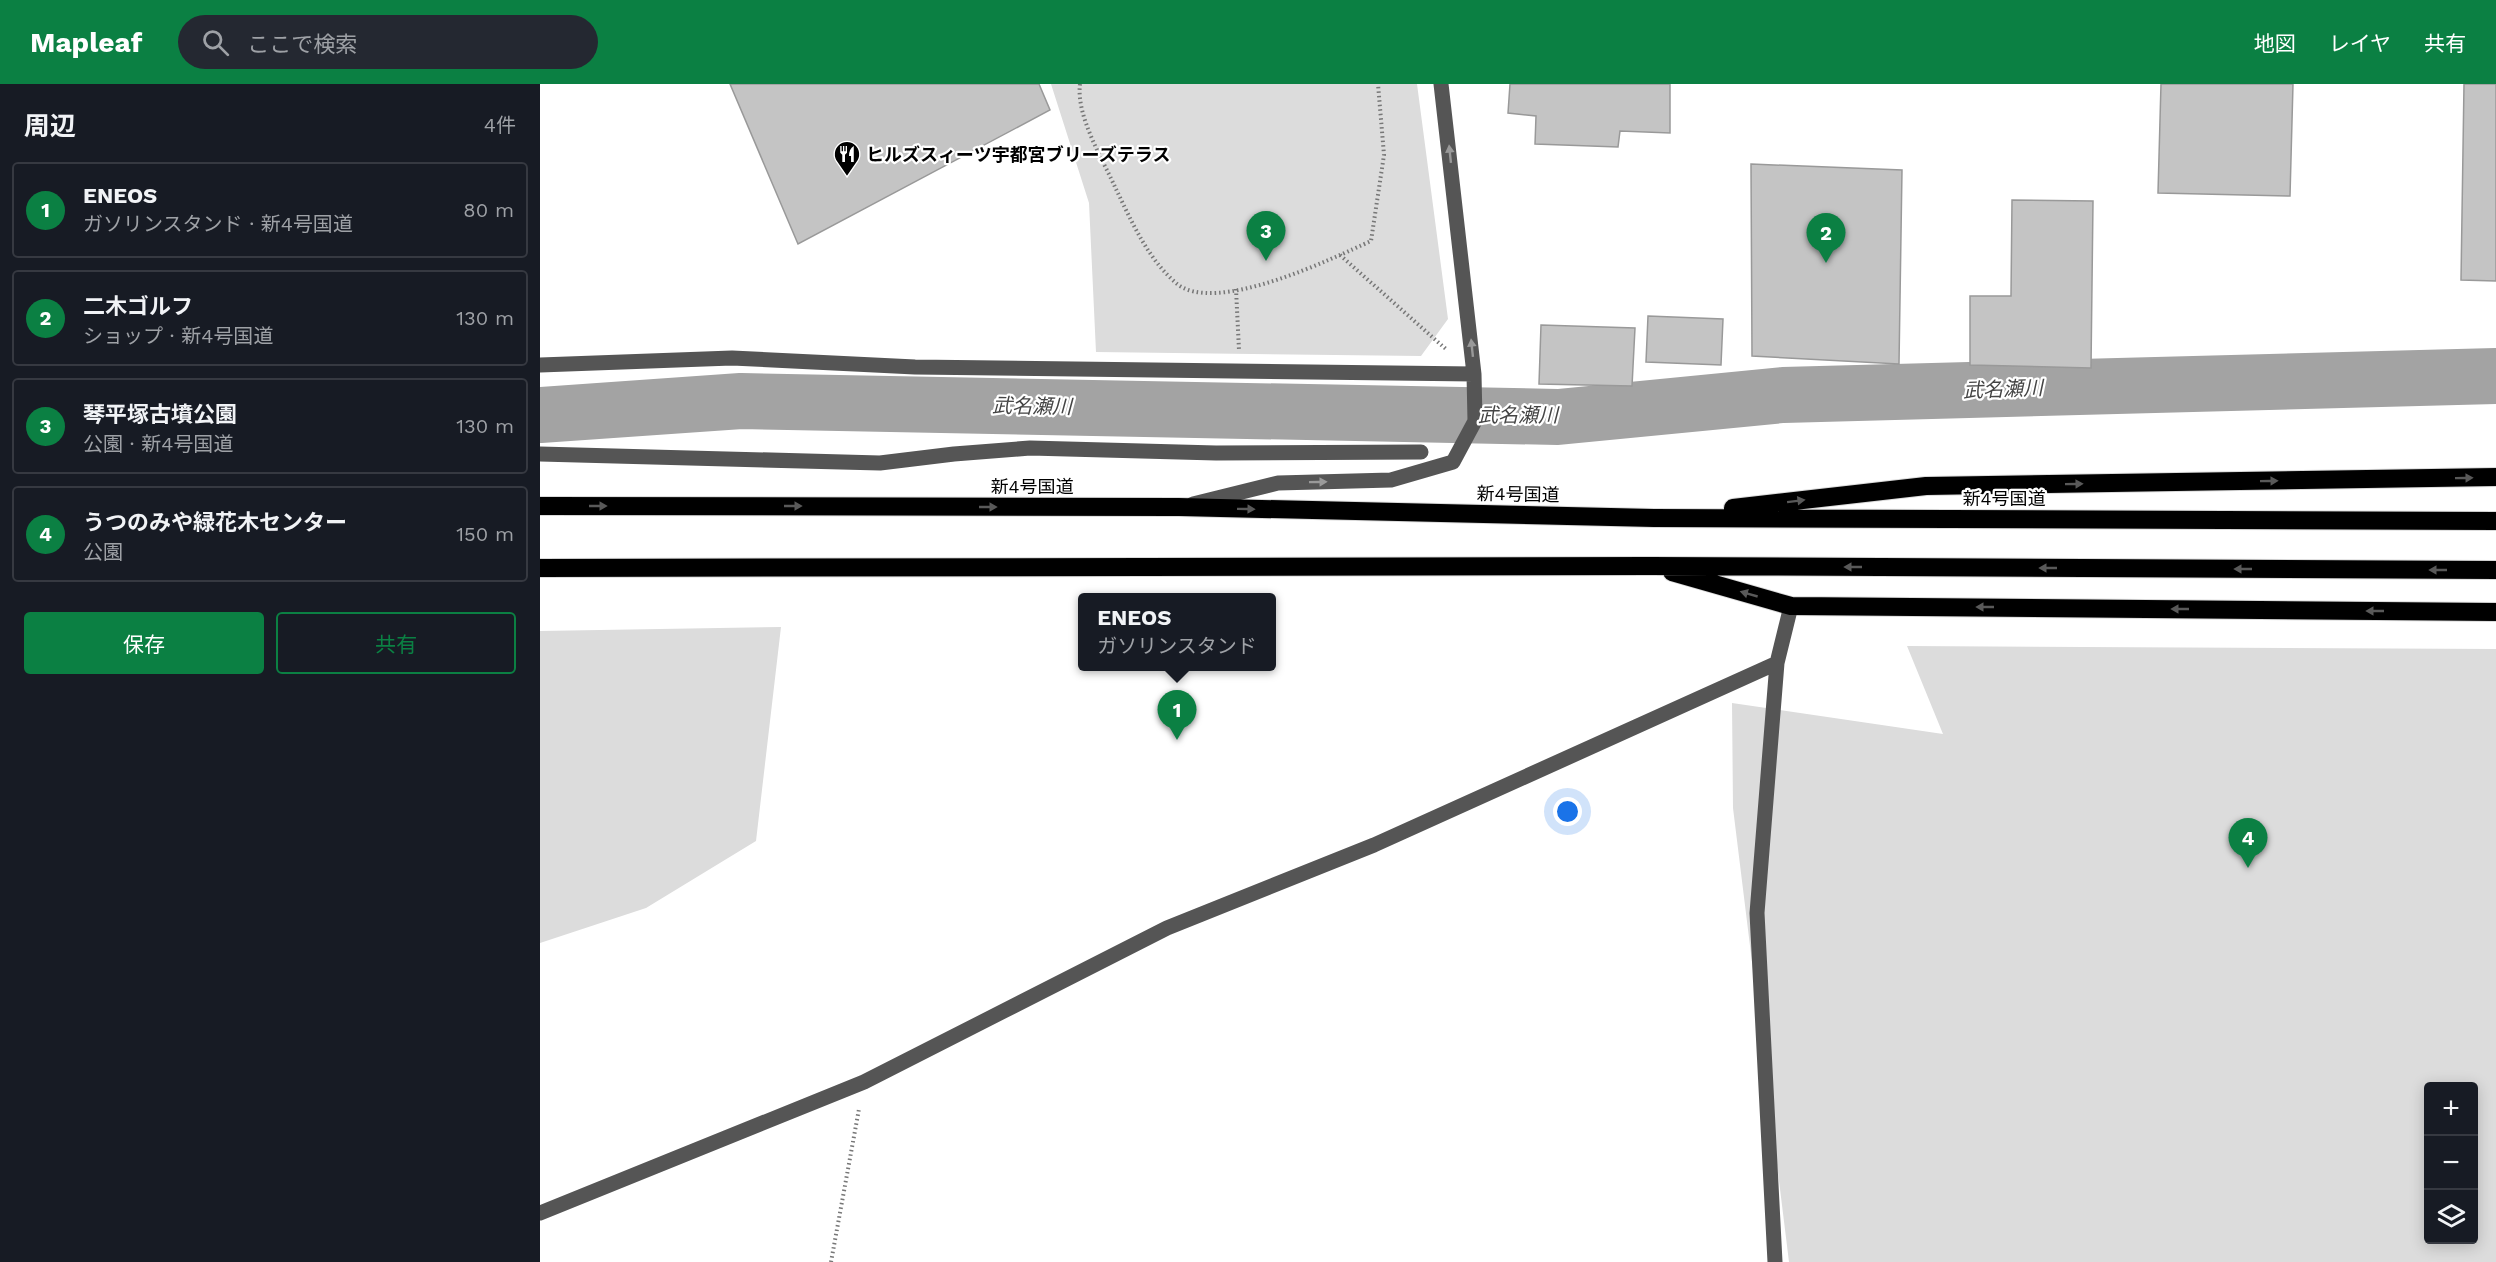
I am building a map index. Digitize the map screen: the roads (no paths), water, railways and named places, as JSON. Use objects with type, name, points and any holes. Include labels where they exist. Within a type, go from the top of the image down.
[{"type":"highway","points":[[1654,518],[1926,486],[2496,477]]},
{"type":"highway","name":"新4号国道","points":[[540,506],[1179,507],[1654,518],[2496,522]]},
{"type":"highway","points":[[1650,566],[1791,606],[2496,612]]},
{"type":"highway","points":[[540,568],[1650,566],[2496,570]]},
{"type":"street","points":[[1179,507],[1278,483],[1391,480],[1453,462],[1475,421],[1474,374],[1441,84]]},
{"type":"street","points":[[540,365],[732,358],[915,367],[1474,374]]},
{"type":"street","points":[[540,454],[880,463],[1030,448],[1216,453],[1420,452]]},
{"type":"street","points":[[1775,1262],[1757,913],[1777,663],[1791,606]]},
{"type":"street","points":[[540,1214],[864,1082],[1167,928],[1374,845],[1777,663]]},
{"type":"waterway","name":"武名瀬川","points":[[540,415],[741,401],[1558,417],[1783,395],[2496,376]]},
{"type":"place","name":"ヒルズスィーツ宇都宮ブリーズテラス","points":[[847,177]]},
{"type":"place","name":"琴平塚古墳公園","points":[[1266,261]]},
{"type":"place","name":"二木ゴルフ","points":[[1826,263]]},
{"type":"place","name":"ENEOS","points":[[1177,740]]},
{"type":"place","name":"うつのみや緑花木センター","points":[[2248,868]]}]
